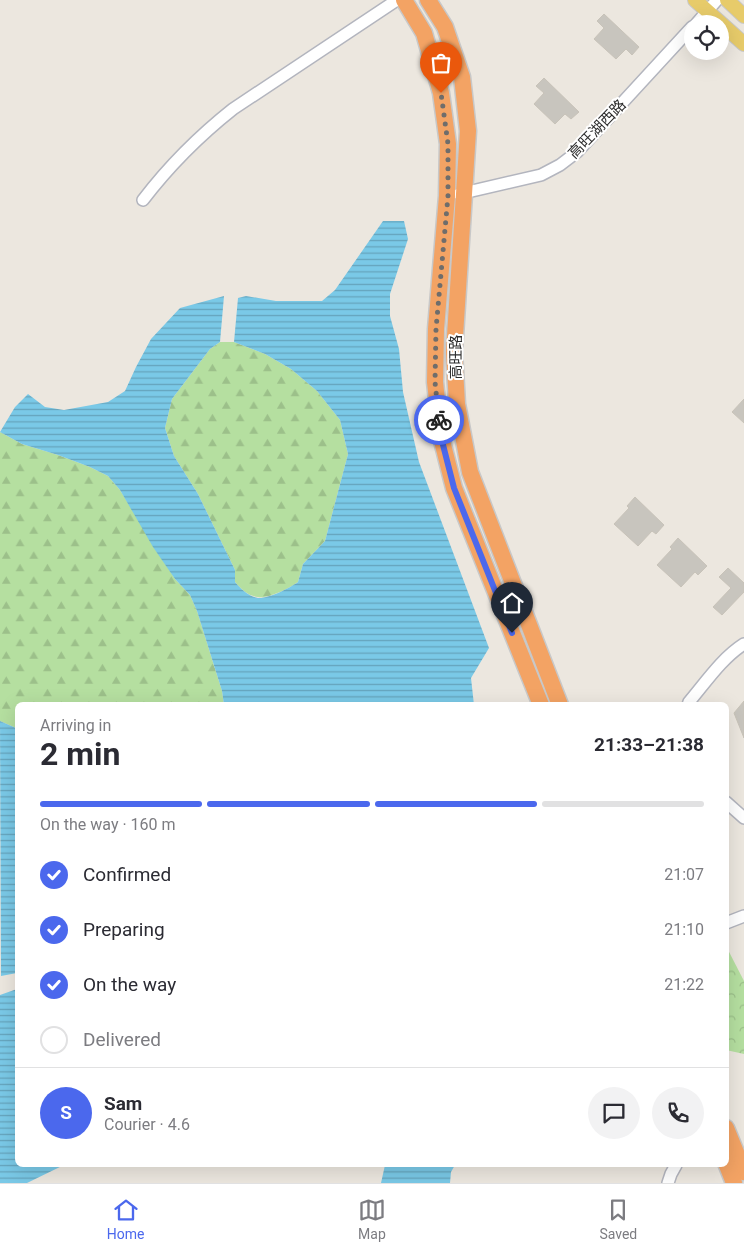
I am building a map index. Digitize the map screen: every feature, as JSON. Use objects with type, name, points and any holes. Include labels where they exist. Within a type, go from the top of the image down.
[{"type":"highway","name":"高旺路","points":[[404,0],[424,33],[441,93],[448,144],[448,196],[436,329],[435,382],[441,437],[454,488],[540,702]]},
{"type":"highway","name":"高旺路","points":[[428,0],[445,27],[462,77],[468,131],[454,352],[457,404],[470,472],[559,702]]},
{"type":"highway","points":[[729,1135],[744,1172]]},
{"type":"highway","points":[[728,1167],[734,1183]]},
{"type":"main road","points":[[695,0],[744,44]]},
{"type":"main road","points":[[727,0],[744,16]]},
{"type":"street","points":[[144,200],[185,152],[215,124],[234,109],[397,0]]},
{"type":"street","points":[[704,15],[717,0]]},
{"type":"street","name":"高旺湖西路","points":[[448,196],[541,176],[560,165],[577,152],[684,36]]},
{"type":"street","points":[[689,702],[726,658],[744,644]]},
{"type":"street","points":[[729,805],[744,818]]},
{"type":"street","points":[[729,922],[744,916]]},
{"type":"street","points":[[668,1183],[675,1167]]},
{"type":"green space","points":[[220,342],[234,342],[265,354],[291,369],[317,391],[340,420],[348,454],[325,541],[303,564],[298,582],[273,595],[258,597],[248,594],[235,582],[235,570],[198,494],[174,456],[165,428],[172,399],[210,349]]},
{"type":"green space","points":[[0,432],[22,444],[90,467],[108,476],[120,490],[175,579],[190,595],[197,611],[222,691],[224,702],[15,702],[15,728],[0,721]]},
{"type":"green space","points":[[729,952],[744,981],[744,1054],[729,1051]]},
{"type":"water","points":[[383,221],[404,221],[408,239],[390,294],[390,316],[399,349],[403,392],[419,462],[489,648],[471,678],[474,702],[224,702],[222,691],[197,611],[190,595],[175,579],[153,547],[120,490],[108,476],[90,467],[22,444],[0,432],[15,407],[28,394],[45,407],[64,410],[108,402],[125,391],[151,339],[180,308],[224,296],[220,342],[210,349],[172,399],[165,428],[174,456],[198,494],[235,570],[235,582],[242,590],[254,597],[262,598],[273,595],[298,582],[303,564],[325,541],[348,454],[340,420],[317,391],[291,369],[265,354],[234,342],[238,298],[246,296],[276,301],[322,301],[335,290]]},
{"type":"water","points":[[0,721],[15,728],[15,973],[1,976]]},
{"type":"water","points":[[15,990],[15,1167],[60,1167],[27,1183],[0,1183],[0,995]]},
{"type":"water","points":[[385,1167],[454,1167],[451,1172],[450,1183],[381,1183]]},
{"type":"building","points":[[604,14],[639,47],[632,55],[626,49],[616,59],[594,39],[604,28],[597,21]]},
{"type":"building","points":[[544,78],[579,112],[571,119],[565,114],[555,124],[534,104],[544,93],[536,86]]},
{"type":"building","points":[[744,399],[744,423],[732,412]]},
{"type":"building","points":[[635,497],[664,525],[656,534],[652,531],[638,546],[614,524],[629,508],[627,506]]},
{"type":"building","points":[[678,538],[707,566],[698,575],[695,572],[681,587],[657,565],[672,549],[670,547]]},
{"type":"building","points":[[728,568],[744,583],[744,592],[722,615],[713,607],[731,588],[719,577]]},
{"type":"building","points":[[744,701],[744,738],[734,713]]},
{"type":"way so far","points":[[439,420],[435,382],[436,329],[448,196],[448,144],[441,93]]},
{"type":"route","points":[[439,420],[441,437],[454,488],[512,633]]}]
